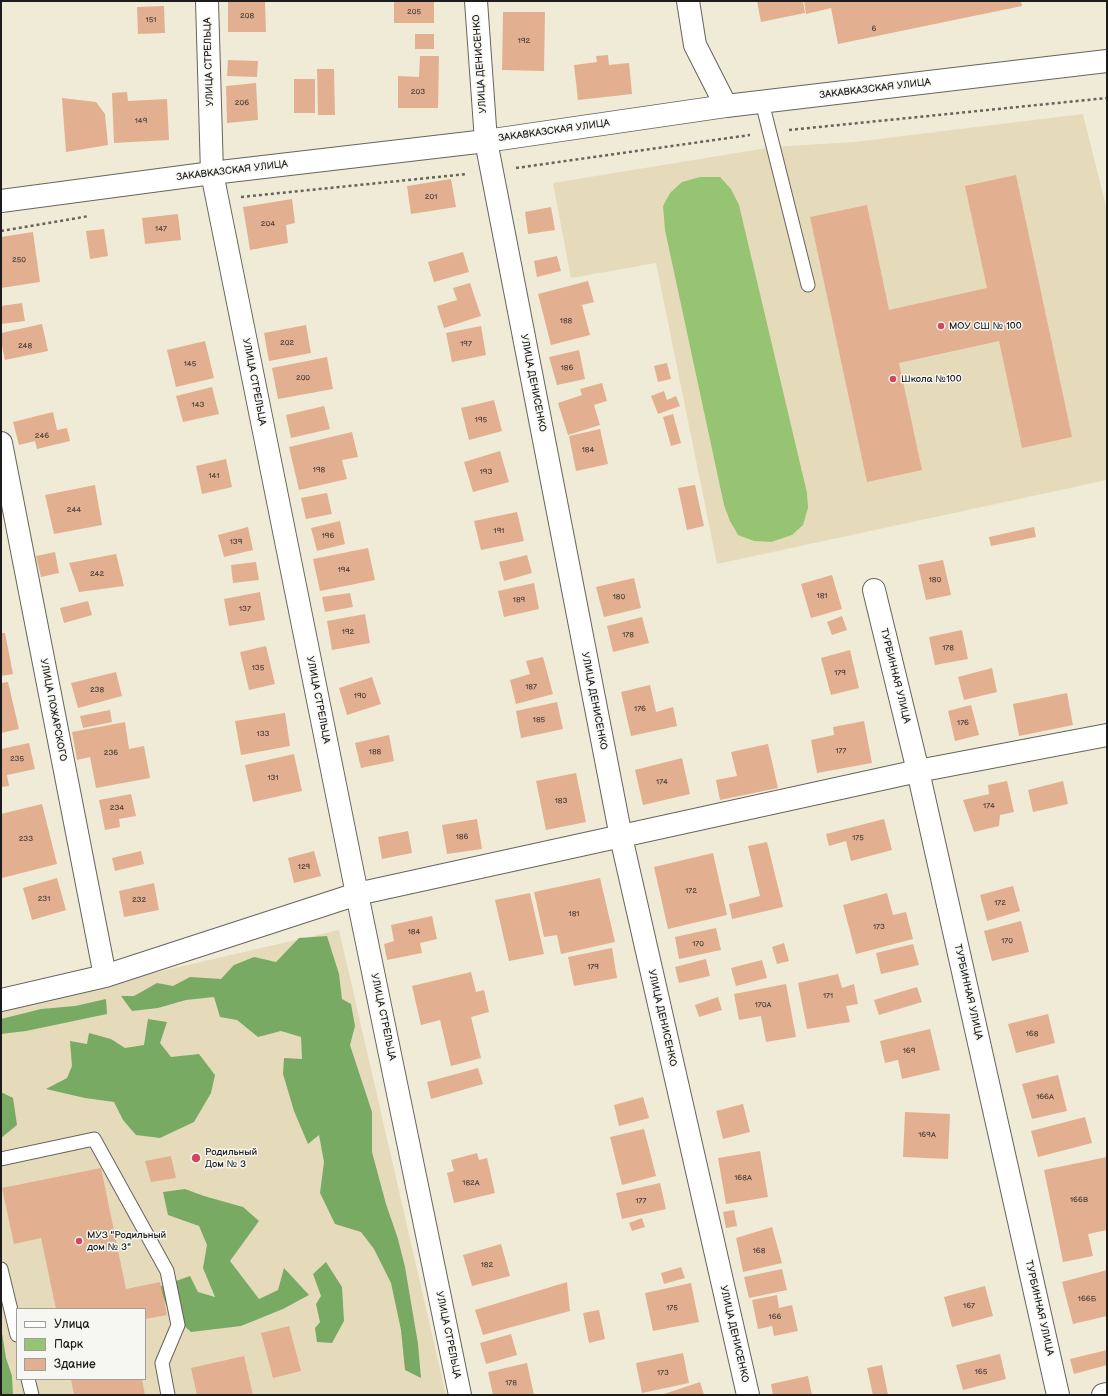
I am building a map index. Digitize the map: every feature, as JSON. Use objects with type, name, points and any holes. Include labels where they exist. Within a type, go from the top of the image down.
[{"type":"street","name":"УЛИЦА СТРЕЛЬЦА","points":[[206,1],[212,173],[460,1395]]},
{"type":"street","name":"УЛИЦА ДЕНИСЕНКО","points":[[476,1],[486,140],[620,837],[748,1395]]},
{"type":"street","points":[[688,1],[695,45],[726,106]]},
{"type":"street","name":"ЗАКАВКАЗСКАЯ УЛИЦА","points":[[1,200],[486,140],[726,106],[1107,62]]},
{"type":"street","name":"УЛИЦА ПОЖАРСКОГО","points":[[1,443],[105,976]]},
{"type":"street","name":"ТУРБИННАЯ УЛИЦА","points":[[874,590],[918,771],[1058,1395]]},
{"type":"street","points":[[1,1000],[105,976],[358,894],[918,771],[1107,735]]},
{"type":"street","points":[[1102,1395],[1107,1394]]},
{"type":"lane","points":[[762,102],[808,285]]},
{"type":"lane","points":[[1,1159],[94,1139],[167,1271],[178,1324],[162,1363],[168,1395]]},
{"type":"lane","points":[[1,1269],[16,1331]]},
{"type":"lane","points":[[28,1380],[32,1395]]},
{"type":"path","points":[[218,200],[492,171],[770,132],[1107,98]]},
{"type":"path","points":[[1,231],[90,216]]},
{"type":"shaded area","name":"Школа №100","points":[[1083,114],[1107,210],[1107,480],[717,564],[656,263],[571,278],[553,183],[773,147],[854,142]]},
{"type":"shaded area","name":"Родильный Дом № 3","points":[[339,930],[446,1395],[1,1395],[1,1008]]},
{"type":"green space","points":[[700,177],[720,177],[731,189],[739,205],[807,493],[808,508],[803,525],[792,535],[771,542],[754,541],[738,535],[730,521],[724,505],[665,230],[663,206],[670,193],[682,182]]},
{"type":"green space","points":[[327,936],[339,974],[342,999],[351,1004],[355,1026],[350,1045],[372,1112],[372,1152],[405,1267],[418,1344],[421,1378],[405,1370],[401,1330],[391,1283],[374,1249],[361,1232],[335,1224],[320,1193],[324,1162],[319,1135],[308,1144],[294,1111],[283,1074],[284,1058],[302,1059],[301,1037],[281,1031],[258,1037],[237,1020],[220,1017],[214,997],[186,1000],[158,1008],[132,1011],[121,996],[134,996],[157,983],[173,986],[190,977],[221,979],[234,965],[254,957],[276,962],[299,938]]},
{"type":"green space","points":[[106,999],[107,1014],[26,1031],[1,1034],[1,1019],[41,1009],[75,1006]]},
{"type":"green space","points":[[148,1019],[167,1022],[160,1043],[171,1057],[199,1054],[215,1075],[211,1093],[194,1122],[160,1138],[136,1135],[123,1120],[114,1102],[85,1098],[46,1089],[67,1078],[72,1066],[70,1041],[87,1044],[89,1033],[111,1039],[125,1048],[144,1045]]},
{"type":"green space","points":[[1,1092],[13,1098],[17,1125],[1,1138]]},
{"type":"green space","points":[[185,1189],[243,1207],[259,1221],[230,1261],[259,1299],[278,1290],[284,1268],[309,1295],[283,1309],[241,1326],[191,1332],[169,1312],[159,1287],[190,1276],[198,1292],[215,1297],[203,1268],[207,1245],[199,1226],[168,1215],[163,1192]]},
{"type":"green space","points":[[326,1262],[342,1287],[344,1321],[332,1343],[317,1342],[315,1328],[320,1322],[316,1304],[321,1296],[313,1274]]},
{"type":"green space","points":[[1,1327],[6,1358],[12,1376],[13,1395],[1,1395]]},
{"type":"building","points":[[228,1],[265,1],[266,32],[228,32]]},
{"type":"building","points":[[394,1],[434,1],[434,23],[394,23]]},
{"type":"building","points":[[757,1],[803,1],[805,13],[761,22]]},
{"type":"building","points":[[804,1],[1021,1],[1022,6],[838,44],[831,8],[806,14]]},
{"type":"building","points":[[164,6],[165,33],[138,34],[137,7]]},
{"type":"building","points":[[503,12],[545,12],[544,71],[502,70]]},
{"type":"building","points":[[415,34],[434,34],[434,49],[415,49]]},
{"type":"building","points":[[608,55],[609,65],[629,63],[632,94],[578,100],[574,65],[597,62],[596,56]]},
{"type":"building","points":[[420,56],[439,56],[438,108],[398,108],[398,76],[419,77]]},
{"type":"building","points":[[228,60],[258,61],[257,77],[227,76]]},
{"type":"building","points":[[317,69],[334,69],[335,115],[318,115]]},
{"type":"building","points":[[294,79],[315,79],[315,113],[294,113]]},
{"type":"building","points":[[256,83],[258,120],[227,123],[226,86]]},
{"type":"building","points":[[127,92],[128,101],[167,99],[169,140],[114,143],[112,93]]},
{"type":"building","points":[[62,98],[96,102],[105,114],[108,145],[66,152]]},
{"type":"building","name":"МОУ СШ № 100","points":[[1016,175],[1072,437],[1022,448],[999,341],[899,363],[922,470],[867,482],[810,217],[867,205],[889,310],[987,288],[965,186]]},
{"type":"building","points":[[451,179],[456,207],[411,214],[407,186]]},
{"type":"building","points":[[292,199],[295,223],[286,225],[288,243],[250,250],[243,207]]},
{"type":"building","points":[[551,207],[555,230],[528,234],[525,212]]},
{"type":"building","points":[[178,214],[181,240],[145,244],[142,218]]},
{"type":"building","points":[[104,229],[108,256],[90,259],[86,231]]},
{"type":"building","points":[[33,232],[40,282],[1,288],[1,237]]},
{"type":"building","points":[[463,252],[469,272],[434,282],[428,262]]},
{"type":"building","points":[[557,256],[561,271],[537,277],[534,261]]},
{"type":"building","points":[[588,281],[594,302],[582,305],[590,335],[551,345],[538,294]]},
{"type":"building","points":[[470,283],[481,316],[444,328],[437,306],[457,300],[453,288]]},
{"type":"building","points":[[22,303],[25,321],[1,324],[1,306]]},
{"type":"building","points":[[42,324],[48,351],[5,360],[1,333]]},
{"type":"building","points":[[306,325],[311,353],[269,361],[264,333]]},
{"type":"building","points":[[481,326],[486,355],[452,362],[446,333]]},
{"type":"building","points":[[205,341],[214,378],[176,387],[167,350]]},
{"type":"building","points":[[579,350],[585,379],[557,385],[549,357]]},
{"type":"building","points":[[327,357],[333,389],[278,399],[272,368]]},
{"type":"building","points":[[667,363],[671,379],[658,382],[654,366]]},
{"type":"building","points":[[602,383],[607,401],[594,405],[600,425],[568,435],[558,403],[582,395],[580,389]]},
{"type":"building","points":[[212,387],[219,414],[183,422],[176,396]]},
{"type":"building","points":[[664,391],[667,400],[676,396],[680,406],[658,414],[651,396]]},
{"type":"building","points":[[494,400],[502,431],[469,440],[461,408]]},
{"type":"building","points":[[324,406],[330,429],[291,438],[286,415]]},
{"type":"building","points":[[53,412],[57,430],[67,428],[70,441],[37,449],[35,441],[19,445],[13,422]]},
{"type":"building","points":[[673,414],[681,443],[671,446],[663,417]]},
{"type":"building","points":[[600,429],[608,464],[576,471],[569,436]]},
{"type":"building","points":[[352,432],[358,457],[342,460],[347,479],[299,490],[289,447]]},
{"type":"building","points":[[500,451],[509,482],[473,492],[464,462]]},
{"type":"building","points":[[226,459],[232,487],[202,494],[196,466]]},
{"type":"building","points":[[95,485],[102,525],[54,534],[45,495]]},
{"type":"building","points":[[695,485],[704,526],[687,530],[678,488]]},
{"type":"building","points":[[327,493],[332,514],[306,519],[301,498]]},
{"type":"building","points":[[517,512],[524,541],[481,550],[474,521]]},
{"type":"building","points":[[340,521],[345,544],[317,551],[311,528]]},
{"type":"building","points":[[248,527],[253,550],[224,557],[218,535]]},
{"type":"building","points":[[1034,527],[1036,537],[991,546],[989,537]]},
{"type":"building","points":[[368,548],[375,580],[320,591],[313,559]]},
{"type":"building","points":[[55,552],[59,573],[41,577],[36,556]]},
{"type":"building","points":[[116,554],[124,586],[79,592],[69,563]]},
{"type":"building","points":[[527,555],[532,573],[504,581],[499,562]]},
{"type":"building","points":[[943,560],[951,595],[926,600],[918,565]]},
{"type":"building","points":[[256,562],[259,580],[233,583],[231,565]]},
{"type":"building","points":[[832,575],[842,609],[811,618],[801,584]]},
{"type":"building","points":[[634,578],[641,608],[604,617],[596,587]]},
{"type":"building","points":[[534,583],[539,609],[504,617],[498,591]]},
{"type":"building","points":[[260,592],[265,620],[229,626],[224,599]]},
{"type":"building","points":[[350,593],[353,607],[325,612],[322,597]]},
{"type":"building","points":[[88,601],[92,615],[64,623],[60,608]]},
{"type":"building","points":[[365,614],[370,643],[332,650],[327,621]]},
{"type":"building","points":[[842,616],[847,630],[832,635],[827,622]]},
{"type":"building","points":[[642,617],[649,643],[613,652],[607,626]]},
{"type":"building","points":[[962,630],[968,659],[935,665],[929,637]]},
{"type":"building","points":[[1,633],[5,633],[13,674],[1,676]]},
{"type":"building","points":[[266,646],[275,684],[249,690],[240,652]]},
{"type":"building","points":[[850,650],[859,688],[831,695],[821,658]]},
{"type":"building","points":[[543,657],[553,694],[516,704],[510,680],[530,674],[526,661]]},
{"type":"building","points":[[992,668],[997,692],[964,700],[958,677]]},
{"type":"building","points":[[116,672],[122,696],[78,708],[71,683]]},
{"type":"building","points":[[372,677],[381,704],[347,715],[339,688]]},
{"type":"building","points":[[8,682],[19,729],[1,733],[1,683]]},
{"type":"building","points":[[650,685],[656,712],[673,707],[677,726],[631,736],[621,692]]},
{"type":"building","points":[[1067,693],[1073,725],[1019,736],[1013,704]]},
{"type":"building","points":[[557,702],[563,729],[521,738],[516,711]]},
{"type":"building","points":[[971,705],[979,735],[955,741],[948,711]]},
{"type":"building","points":[[110,710],[112,722],[83,728],[80,716]]},
{"type":"building","points":[[285,713],[290,746],[241,755],[235,721]]},
{"type":"building","points":[[864,721],[872,763],[817,773],[811,740],[834,735],[833,727]]},
{"type":"building","points":[[125,722],[129,749],[144,746],[150,778],[96,788],[90,757],[77,760],[72,732]]},
{"type":"building","points":[[389,735],[394,761],[361,768],[355,743]]},
{"type":"building","points":[[29,743],[35,769],[7,775],[9,786],[1,787],[1,749]]},
{"type":"building","points":[[768,744],[778,788],[720,800],[716,780],[737,776],[731,752]]},
{"type":"building","points":[[294,754],[302,791],[253,802],[245,765]]},
{"type":"building","points":[[682,758],[690,794],[643,805],[635,770]]},
{"type":"building","points":[[576,773],[586,822],[546,830],[536,781]]},
{"type":"building","points":[[1007,781],[1014,812],[1000,815],[999,826],[974,832],[963,800],[989,794],[988,785]]},
{"type":"building","points":[[1063,781],[1068,804],[1033,812],[1028,790]]},
{"type":"building","points":[[131,794],[136,816],[119,819],[120,827],[105,830],[99,800]]},
{"type":"building","points":[[42,804],[57,864],[2,878],[1,814]]},
{"type":"building","points":[[477,819],[482,849],[447,854],[442,825]]},
{"type":"building","points":[[884,819],[892,850],[851,861],[846,841],[829,846],[826,834]]},
{"type":"building","points":[[408,831],[412,853],[382,859],[378,837]]},
{"type":"building","points":[[767,842],[783,907],[732,919],[729,904],[760,896],[748,846]]},
{"type":"building","points":[[141,851],[144,864],[115,871],[112,858]]},
{"type":"building","points":[[314,851],[321,876],[294,883],[288,858]]},
{"type":"building","points":[[713,853],[727,915],[668,929],[654,867]]},
{"type":"building","points":[[57,878],[66,910],[32,920],[23,888]]},
{"type":"building","points":[[600,878],[615,942],[561,954],[557,935],[544,937],[534,892]]},
{"type":"building","points":[[154,883],[159,910],[124,917],[119,891]]},
{"type":"building","points":[[1013,886],[1020,911],[987,921],[980,895]]},
{"type":"building","points":[[530,893],[544,954],[509,961],[495,900]]},
{"type":"building","points":[[887,893],[893,915],[906,912],[913,939],[856,954],[843,905]]},
{"type":"building","points":[[432,916],[437,939],[420,943],[422,953],[387,960],[384,944],[394,941],[391,925]]},
{"type":"building","points":[[1021,921],[1029,952],[992,961],[984,931]]},
{"type":"building","points":[[716,928],[721,950],[679,959],[675,937]]},
{"type":"building","points":[[784,943],[789,961],[777,964],[772,947]]},
{"type":"building","points":[[913,944],[919,965],[881,974],[876,953]]},
{"type":"building","points":[[612,948],[617,978],[574,986],[568,957]]},
{"type":"building","points":[[706,959],[710,976],[679,983],[675,967]]},
{"type":"building","points":[[762,960],[767,978],[736,986],[731,968]]},
{"type":"building","points":[[471,972],[476,992],[484,990],[489,1012],[471,1017],[481,1058],[451,1066],[440,1020],[421,1025],[412,986]]},
{"type":"building","points":[[838,974],[842,988],[854,984],[858,1004],[846,1006],[850,1022],[807,1029],[798,983]]},
{"type":"building","points":[[786,984],[796,1037],[766,1042],[761,1016],[739,1020],[734,994]]},
{"type":"building","points":[[917,987],[922,1002],[879,1015],[874,1000]]},
{"type":"building","points":[[718,997],[722,1010],[699,1017],[695,1005]]},
{"type":"building","points":[[1048,1014],[1055,1043],[1016,1053],[1008,1024]]},
{"type":"building","points":[[930,1029],[940,1070],[902,1079],[898,1060],[885,1063],[880,1041]]},
{"type":"building","points":[[478,1068],[483,1084],[431,1099],[427,1082]]},
{"type":"building","points":[[1058,1075],[1067,1111],[1032,1119],[1022,1084]]},
{"type":"building","points":[[643,1097],[649,1118],[619,1126],[614,1105]]},
{"type":"building","points":[[743,1104],[750,1132],[723,1139],[716,1111]]},
{"type":"building","points":[[905,1112],[950,1114],[948,1159],[903,1157]]},
{"type":"building","points":[[1085,1117],[1092,1143],[1038,1157],[1031,1131]]},
{"type":"building","points":[[644,1129],[656,1176],[622,1185],[610,1137]]},
{"type":"building","points":[[760,1151],[768,1197],[726,1204],[718,1158]]},
{"type":"building","points":[[477,1153],[479,1160],[487,1158],[495,1193],[454,1203],[447,1173],[454,1171],[451,1160]]},
{"type":"building","points":[[171,1156],[176,1178],[151,1182],[145,1161]]},
{"type":"building","points":[[1107,1157],[1107,1230],[1088,1234],[1093,1256],[1063,1262],[1044,1170]]},
{"type":"building","name":"МУЗ \"Родильный дом № 3\"","points":[[101,1168],[126,1289],[160,1282],[167,1315],[146,1319],[146,1308],[56,1308],[41,1238],[14,1244],[2,1188]]},
{"type":"building","points":[[660,1183],[666,1209],[622,1219],[616,1193]]},
{"type":"building","points":[[734,1210],[737,1226],[726,1228],[723,1212]]},
{"type":"building","points":[[642,1218],[645,1227],[632,1231],[629,1223]]},
{"type":"building","points":[[772,1227],[782,1263],[743,1272],[736,1238]]},
{"type":"building","points":[[501,1244],[510,1276],[472,1286],[463,1255]]},
{"type":"building","points":[[681,1267],[685,1278],[664,1284],[661,1273]]},
{"type":"building","points":[[782,1269],[787,1290],[749,1298],[744,1277]]},
{"type":"building","points":[[1107,1270],[1107,1316],[1073,1324],[1062,1282]]},
{"type":"building","points":[[567,1282],[570,1311],[483,1335],[475,1310]]},
{"type":"building","points":[[691,1283],[699,1322],[653,1331],[645,1293]]},
{"type":"building","points":[[985,1286],[993,1316],[952,1327],[944,1297]]},
{"type":"building","points":[[777,1295],[779,1308],[792,1305],[798,1331],[774,1336],[772,1326],[758,1329],[752,1300]]},
{"type":"building","points":[[599,1310],[605,1339],[589,1343],[583,1313]]},
{"type":"building","points":[[289,1326],[301,1371],[273,1378],[261,1333]]},
{"type":"building","points":[[511,1334],[517,1355],[486,1364],[480,1343]]},
{"type":"building","points":[[1107,1350],[1107,1365],[1074,1374],[1070,1359]]},
{"type":"building","points":[[683,1353],[689,1383],[642,1393],[636,1363]]},
{"type":"building","points":[[1000,1354],[1006,1379],[963,1390],[956,1365]]},
{"type":"building","points":[[244,1356],[253,1395],[197,1395],[191,1368]]},
{"type":"building","points":[[527,1363],[534,1395],[493,1395],[488,1372]]},
{"type":"building","points":[[882,1365],[888,1395],[873,1395],[867,1368]]},
{"type":"building","points":[[808,1376],[812,1395],[773,1395],[771,1384]]},
{"type":"building","points":[[71,1380],[142,1380],[145,1395],[74,1395]]},
{"type":"building","points":[[700,1382],[704,1395],[661,1395]]},
{"type":"place","name":"МОУ СШ № 100","points":[[941,326]]},
{"type":"place","name":"Школа №100","points":[[893,379]]},
{"type":"place","name":"Родильный Дом № 3","points":[[196,1158]]},
{"type":"place","name":"МУЗ \"Родильный дом № 3\"","points":[[79,1241]]}]
